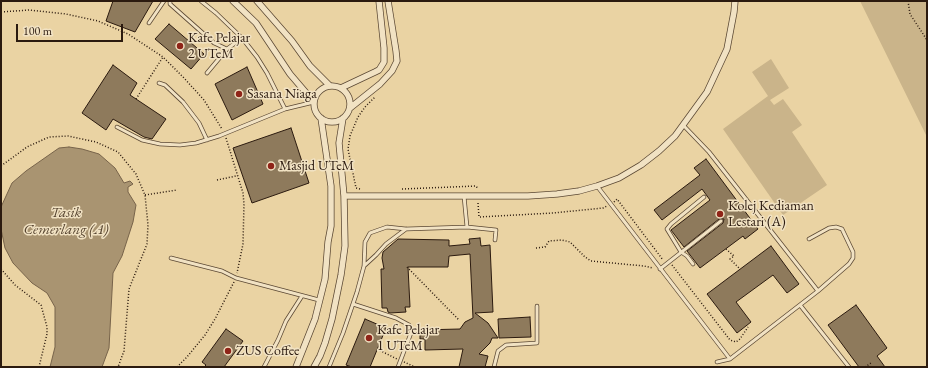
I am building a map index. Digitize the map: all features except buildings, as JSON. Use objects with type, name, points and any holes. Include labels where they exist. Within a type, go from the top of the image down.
[{"type":"street","points":[[233,1],[256,23],[290,74],[314,102],[317,113],[321,118],[331,186],[331,226],[325,279],[315,319],[296,367]]},
{"type":"street","points":[[257,1],[292,41],[310,66],[330,86]]},
{"type":"street","points":[[341,88],[379,70],[384,62],[379,1]]},
{"type":"street","points":[[350,108],[376,88],[392,72],[397,61],[388,1]]},
{"type":"street","points":[[344,196],[528,196],[557,194],[597,186],[619,178],[641,165],[659,151],[684,126],[707,92],[727,50],[735,1]]},
{"type":"street","points":[[314,102],[319,91],[324,87],[336,86],[346,91],[349,96],[351,102],[350,108],[348,114],[343,118],[332,122],[321,118]]},
{"type":"street","points":[[316,366],[325,343],[341,275],[345,246],[344,196],[339,143],[343,118]]},
{"type":"lane","points":[[149,23],[164,1]]},
{"type":"lane","points":[[170,1],[170,4],[214,43],[227,49]]},
{"type":"lane","points":[[201,1],[242,38],[267,73],[285,109]]},
{"type":"lane","points":[[207,73],[227,49],[242,38]]},
{"type":"lane","points":[[159,83],[165,85],[183,102],[199,123],[207,140]]},
{"type":"lane","points":[[117,127],[142,140],[160,144],[180,145],[196,143],[224,134],[285,109],[314,102]]},
{"type":"lane","points":[[684,126],[709,152],[818,291]]},
{"type":"lane","points":[[597,186],[610,205],[730,360]]},
{"type":"lane","points":[[464,196],[467,227]]},
{"type":"lane","points":[[693,264],[682,252],[667,229],[704,197]]},
{"type":"lane","points":[[660,269],[721,222]]},
{"type":"lane","points":[[329,367],[353,304],[364,266],[365,242],[370,233],[387,227],[406,229],[467,227],[496,230],[496,240]]},
{"type":"lane","points":[[716,362],[730,360],[818,291],[849,264],[853,258],[853,252],[842,229],[836,227],[829,228],[809,239]]},
{"type":"lane","points":[[364,266],[386,244],[406,229]]},
{"type":"lane","points":[[171,258],[222,271],[236,278],[319,300]]},
{"type":"lane","points":[[264,367],[286,321],[302,296]]},
{"type":"lane","points":[[353,304],[396,318],[409,325],[412,330],[398,367]]},
{"type":"lane","points":[[800,304],[849,367]]},
{"type":"lane","points":[[494,367],[498,351],[506,345],[537,343],[537,306]]},
{"type":"path","points":[[908,1],[910,14],[927,40]]},
{"type":"path","points":[[136,99],[163,57]]},
{"type":"path","points":[[366,190],[356,188],[348,149],[350,136],[358,117],[379,93],[376,88]]},
{"type":"path","points":[[1,166],[27,146],[49,137],[68,136],[96,142],[118,152],[136,174],[145,195],[148,225],[147,244],[129,290],[124,352],[118,367]]},
{"type":"path","points":[[217,180],[236,176]]},
{"type":"path","points":[[402,189],[476,186],[479,196],[479,217],[553,213],[603,208],[610,205],[617,199],[664,261],[667,260]]},
{"type":"path","points":[[145,195],[177,190]]},
{"type":"path","points":[[536,248],[545,248],[549,241],[562,240],[570,242],[591,261],[660,269]]},
{"type":"path","points":[[726,249],[734,256],[730,260],[740,270]]},
{"type":"path","points":[[675,261],[671,264],[672,266],[730,340],[736,342],[740,339],[748,327]]},
{"type":"path","points":[[407,268],[459,320]]},
{"type":"path","points":[[1,269],[15,285],[42,305],[46,334],[39,367]]},
{"type":"path","points":[[865,367],[871,362]]},
{"type":"shaded area","points":[[860,1],[927,1],[927,137]]},
{"type":"shaded area","points":[[771,59],[789,88],[770,100],[774,105],[783,99],[802,125],[792,132],[827,185],[783,215],[723,129],[768,96],[752,72]]},
{"type":"water","name":"Tasik Cemerlang (A)","points":[[69,147],[99,154],[115,168],[124,183],[130,181],[133,184],[128,187],[128,192],[136,205],[133,222],[122,256],[113,273],[109,348],[102,367],[50,367],[55,347],[55,307],[47,293],[32,283],[13,263],[5,248],[1,229],[1,207],[12,183],[26,171],[59,148]]},
{"type":"place","name":"Kafe Pelajar 2 UTeM","points":[[180,46]]},
{"type":"place","name":"Sasana Niaga","points":[[239,94]]},
{"type":"place","name":"Masjid UTeM","points":[[271,166]]},
{"type":"place","name":"Kolej Kediaman Lestari (A)","points":[[720,214]]},
{"type":"place","name":"Kafe Pelajar 1 UTeM","points":[[369,338]]},
{"type":"place","name":"ZUS Coffee","points":[[228,351]]}]
